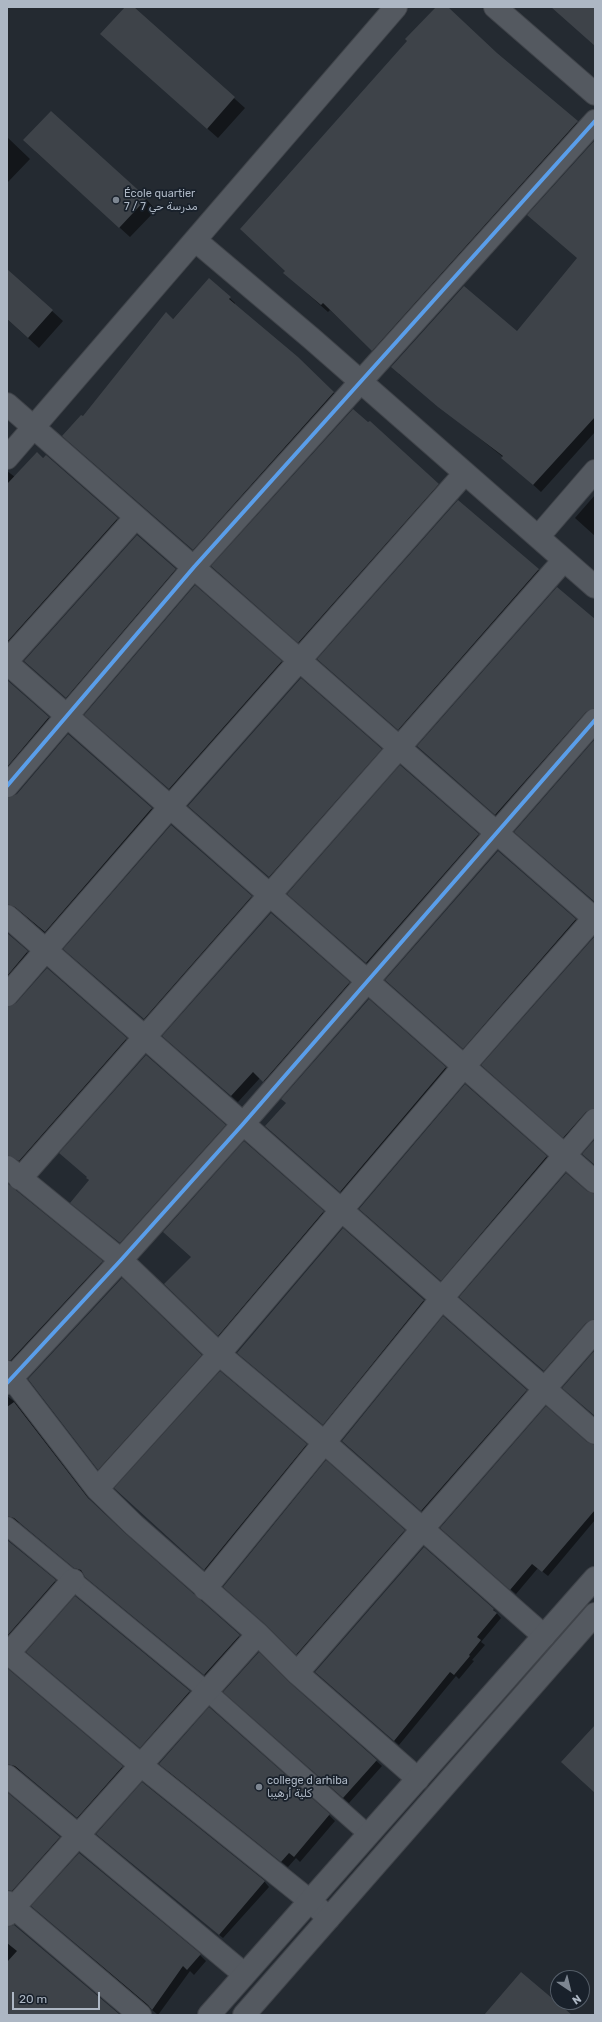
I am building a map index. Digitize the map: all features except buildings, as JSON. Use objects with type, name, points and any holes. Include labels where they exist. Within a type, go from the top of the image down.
[{"type":"street","points":[[7,458],[396,7]]},
{"type":"street","points":[[495,7],[595,94]]},
{"type":"street","points":[[7,786],[66,715],[194,567],[595,121]]},
{"type":"street","points":[[195,240],[361,382],[595,587]]},
{"type":"street","points":[[7,404],[595,918],[464,1066],[220,1354],[97,1489]]},
{"type":"street","points":[[538,537],[595,470]]},
{"type":"street","points":[[7,995],[170,807],[465,473]]},
{"type":"street","points":[[136,517],[7,662],[595,1182]]},
{"type":"street","points":[[544,1636],[420,1529],[325,1443],[220,1354],[121,1260],[14,1173],[145,1038],[564,560]]},
{"type":"street","points":[[418,1779],[297,1673],[258,1634],[205,1589],[134,1525],[97,1489],[9,1377],[121,1260],[243,1124],[366,981],[595,720]]},
{"type":"street","points":[[7,916],[595,1433]]},
{"type":"street","points":[[205,1589],[442,1298],[595,1120]]},
{"type":"street","points":[[297,1673],[420,1529],[595,1331]]},
{"type":"street","points":[[209,2015],[595,1578]]},
{"type":"street","points":[[73,1580],[8,1653],[142,1766],[310,1901],[329,1918]]},
{"type":"street","points":[[244,2015],[595,1614]]},
{"type":"street","points":[[140,2015],[9,1908],[142,1766],[258,1634]]},
{"type":"street","points":[[7,1776],[244,1974]]},
{"type":"lane","points":[[7,1526],[208,1692],[369,1835]]},
{"type":"cycle path","points":[[7,786],[194,567],[595,121]]},
{"type":"cycle path","points":[[7,1383],[121,1260],[243,1124],[595,720]]},
{"type":"place","name":"École quartier 7 / مدرسة حي 7","points":[[116,200]]},
{"type":"place","name":"college d arhiba كلية أرهيبا","points":[[259,1787]]}]
